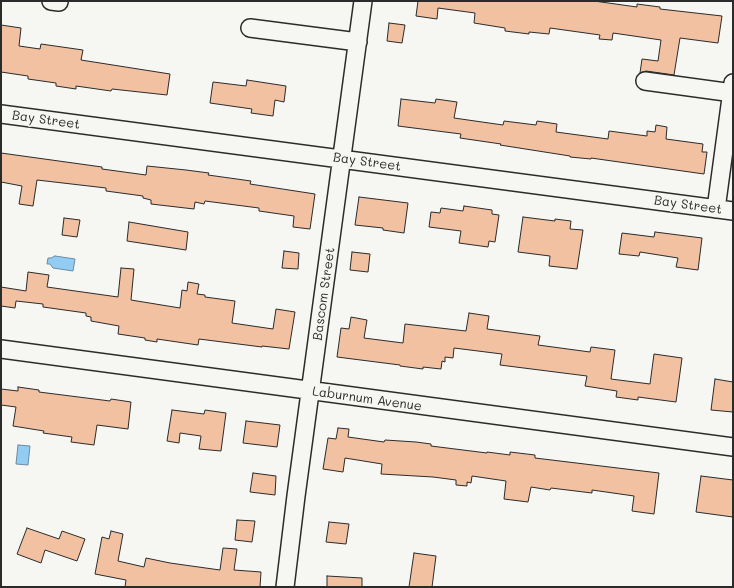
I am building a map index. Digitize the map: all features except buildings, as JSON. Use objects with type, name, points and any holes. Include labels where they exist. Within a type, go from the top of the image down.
[{"type":"street","name":"Bascom Street","points":[[285,587],[363,1]]},
{"type":"street","points":[[250,28],[358,42]]},
{"type":"street","points":[[645,82],[733,90],[716,209]]},
{"type":"street","name":"Bay Street","points":[[1,114],[733,211]]},
{"type":"street","name":"Laburnum Avenue","points":[[1,349],[733,447]]},
{"type":"water","points":[[55,256],[75,259],[73,271],[53,268],[50,264],[47,264],[48,258]]},
{"type":"water","points":[[18,445],[30,446],[28,465],[16,464]]}]
